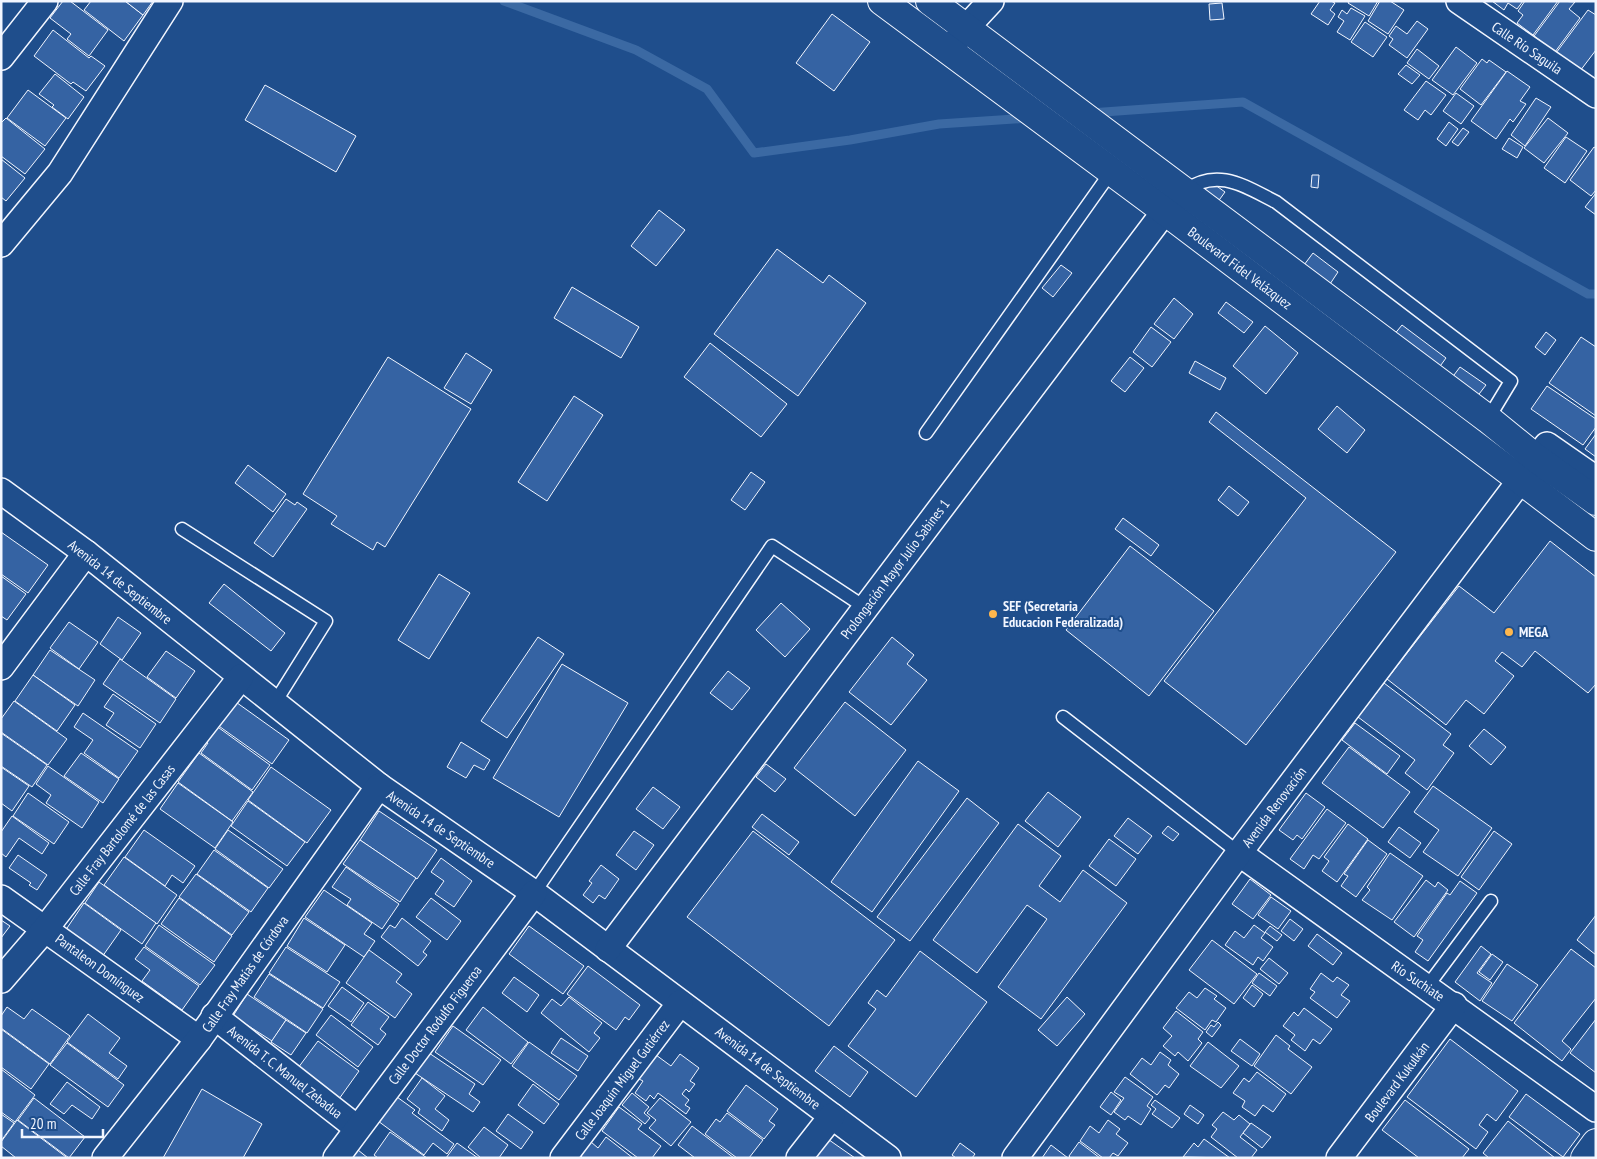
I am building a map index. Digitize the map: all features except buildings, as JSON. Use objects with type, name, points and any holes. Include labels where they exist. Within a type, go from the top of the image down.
[{"type":"main road","name":"Boulevard Fidel Velázquez","points":[[882,1],[1111,172],[1529,469],[1596,501]]},
{"type":"main road","name":"Boulevard Fidel Velázquez","points":[[930,1],[1488,419],[1529,469],[1596,537]]},
{"type":"main road","points":[[1585,1158],[1596,1143]]},
{"type":"street","points":[[1,57],[45,1]]},
{"type":"street","points":[[1,244],[60,173],[170,1]]},
{"type":"street","points":[[948,50],[991,1]]},
{"type":"street","name":"Calle Río Saguila","points":[[1459,1],[1595,93]]},
{"type":"street","name":"Prolongación Mayor Julio Sabines 1","points":[[608,949],[1165,211],[1184,191]]},
{"type":"street","points":[[1529,469],[1547,445],[1596,479]]},
{"type":"street","name":"Avenida Renovación","points":[[1015,1158],[1239,853],[1529,469]]},
{"type":"street","name":"Avenida 14 de Septiembre","points":[[1,491],[86,553],[379,786],[534,893],[888,1158]]},
{"type":"street","points":[[1,668],[86,553]]},
{"type":"street","name":"Calle Fray Bartolomé de las Casas","points":[[1,980],[45,929],[241,677]]},
{"type":"street","name":"Calle Fray Matías de Córdova","points":[[105,1158],[198,1040],[379,786]]},
{"type":"street","name":"Río Suchiate","points":[[1239,853],[1426,988],[1454,1005],[1596,1109]]},
{"type":"street","name":"Calle Doctor Rodulfo Figueroa","points":[[336,1158],[534,893]]},
{"type":"street","name":"Pantaleon Domínguez","points":[[1,898],[198,1040]]},
{"type":"street","name":"Calle Joaquín Miguel Gutiérrez","points":[[564,1158],[680,1003]]},
{"type":"street","name":"Boulevard Kukulkán","points":[[1339,1158],[1454,1005]]},
{"type":"street","name":"Avenida T. C. Manuel Zebadua","points":[[214,1016],[357,1128]]},
{"type":"street","points":[[799,1158],[832,1116]]},
{"type":"lane","points":[[926,433],[1111,172]]},
{"type":"lane","points":[[1184,191],[1195,184],[1223,179],[1240,184],[1276,202],[1511,381],[1488,419]]},
{"type":"lane","points":[[182,529],[326,621],[274,704]]},
{"type":"lane","points":[[534,893],[772,546],[866,608]]},
{"type":"lane","points":[[1062,717],[1239,853]]},
{"type":"lane","points":[[1426,988],[1491,901]]},
{"type":"waterway","points":[[504,1],[636,50],[707,89],[754,153],[850,140],[939,124],[1029,118]]},
{"type":"waterway","points":[[1090,113],[1243,102],[1588,294],[1596,294]]},
{"type":"place","name":"SEF (Secretaria Educacion Federalizada)","points":[[993,614]]},
{"type":"place","name":"MEGA","points":[[1509,632]]}]
